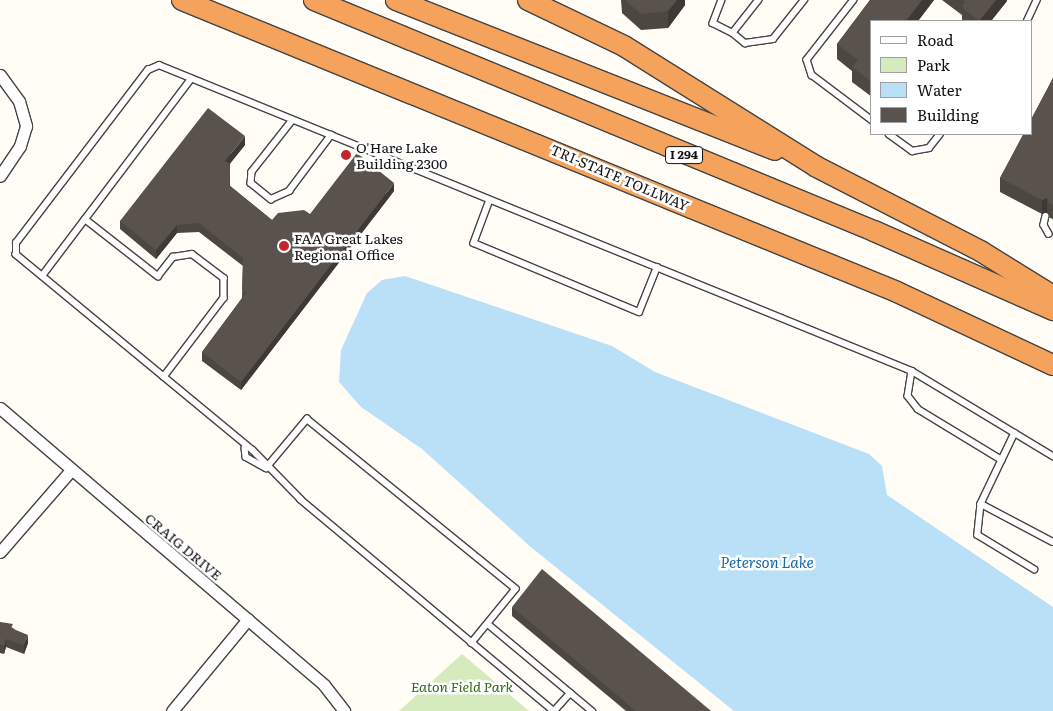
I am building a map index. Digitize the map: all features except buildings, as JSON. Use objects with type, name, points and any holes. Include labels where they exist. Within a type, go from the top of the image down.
[{"type":"highway","name":"TRI-STATE TOLLWAY","points":[[182,0],[889,288],[1053,365]]},
{"type":"highway","name":"I 294","points":[[314,0],[874,231],[1053,310]]},
{"type":"highway","points":[[396,0],[815,166]]},
{"type":"highway","points":[[535,1],[624,46],[815,166],[982,252],[1053,296]]},
{"type":"street","points":[[0,75],[19,102],[26,126],[20,146],[0,176]]},
{"type":"street","name":"CRAIG DRIVE","points":[[0,408],[324,685],[344,711]]},
{"type":"street","points":[[0,552],[71,470]]},
{"type":"street","points":[[172,711],[248,619]]},
{"type":"lane","points":[[722,0],[713,24],[733,33],[745,43],[774,40],[804,0]]},
{"type":"lane","points":[[733,33],[759,0]]},
{"type":"lane","points":[[854,0],[807,60],[812,75],[870,118]]},
{"type":"lane","points":[[1027,20],[1037,0]]},
{"type":"lane","points":[[570,692],[554,711],[266,468],[246,457],[245,448],[164,377],[16,255],[16,243],[148,70],[159,65],[912,371],[1053,456]]},
{"type":"lane","points":[[42,276],[191,79]]},
{"type":"lane","points":[[293,120],[252,172],[251,183],[271,198],[288,192],[332,136]]},
{"type":"lane","points":[[890,135],[912,151],[929,148],[939,135]]},
{"type":"lane","points":[[490,200],[474,244],[639,312],[657,267]]},
{"type":"lane","points":[[1046,216],[1044,225],[1049,234]]},
{"type":"lane","points":[[84,219],[158,276],[173,257],[192,254],[224,278],[224,298],[164,377]]},
{"type":"lane","points":[[912,371],[908,396],[918,409],[1002,460]]},
{"type":"lane","points":[[266,468],[307,420],[516,589],[472,643]]},
{"type":"lane","points":[[1015,432],[981,504],[978,535],[1034,569]]},
{"type":"lane","points":[[981,504],[1053,542]]},
{"type":"lane","points":[[488,624],[592,711]]},
{"type":"green space","name":"Eaton Field Park","points":[[462,654],[529,711],[399,711]]},
{"type":"water","name":"Peterson Lake","points":[[405,276],[612,346],[655,372],[869,454],[882,466],[887,495],[1053,607],[1053,711],[734,711],[532,548],[422,449],[361,407],[339,382],[341,350],[367,293],[382,280]]},
{"type":"place","name":"O'Hare Lake Building 2300","points":[[346,155]]},
{"type":"place","name":"FAA Great Lakes Regional Office","points":[[284,246]]}]
